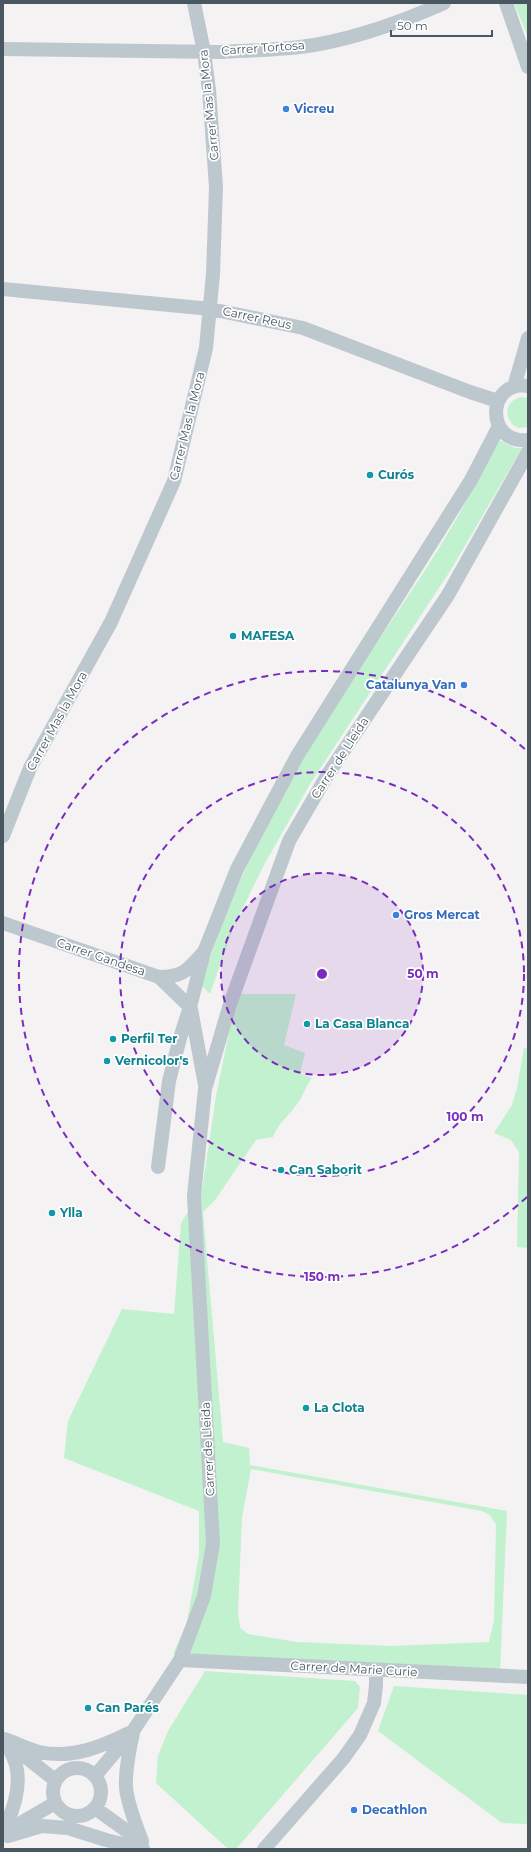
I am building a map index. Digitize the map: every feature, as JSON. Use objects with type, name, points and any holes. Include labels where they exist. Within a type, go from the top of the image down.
[{"type":"street","name":"Carrer Mas la Mora","points":[[3,836],[30,768],[111,622],[174,481],[206,348],[211,308],[216,187],[209,90],[204,52],[194,3]]},
{"type":"street","name":"Carrer Tortosa","points":[[3,49],[204,52],[302,47],[361,33],[413,17],[444,3]]},
{"type":"street","points":[[506,3],[528,66]]},
{"type":"street","name":"Carrer Reus","points":[[3,289],[211,308],[303,328],[470,392],[498,401]]},
{"type":"street","points":[[528,338],[521,386],[506,391],[498,401],[496,416],[499,426],[510,437],[517,440],[528,440]]},
{"type":"street","name":"Carrer de Lleida","points":[[158,1167],[169,1081],[180,1038],[190,1007],[204,952],[237,869],[296,756],[471,480],[499,426]]},
{"type":"street","name":"Carrer de Lleida","points":[[95,1776],[133,1731],[180,1660],[204,1596],[213,1544],[194,1196],[205,1089],[230,1004],[289,841],[328,774],[448,595],[528,452]]},
{"type":"street","name":"Carrer Gandesa","points":[[3,923],[159,977],[190,1007]]},
{"type":"street","points":[[159,977],[174,977],[182,974],[204,952]]},
{"type":"street","name":"Carrer de Lleida","points":[[190,1007],[205,1089]]},
{"type":"street","name":"Carrer de Marie Curie","points":[[180,1660],[376,1671],[528,1677]]},
{"type":"street","points":[[264,1849],[343,1759],[360,1735],[374,1703],[376,1671]]},
{"type":"street","points":[[4,1739],[39,1752],[63,1754],[86,1751],[108,1743],[133,1731]]},
{"type":"street","points":[[133,1731],[128,1757],[126,1788],[132,1815],[145,1846]]},
{"type":"street","points":[[4,1739],[55,1780]]},
{"type":"street","points":[[4,1739],[16,1765],[18,1789],[5,1837]]},
{"type":"street","points":[[74,1768],[86,1770],[95,1776],[100,1787],[100,1798],[95,1808],[88,1814],[74,1817],[65,1814],[55,1804],[52,1789],[55,1780],[63,1772],[74,1768]]},
{"type":"street","points":[[5,1837],[19,1824],[55,1804]]},
{"type":"street","points":[[95,1808],[145,1846]]},
{"type":"street","points":[[5,1837],[42,1826],[68,1828],[106,1840],[145,1846]]},
{"type":"street","points":[[106,1840],[118,1849]]},
{"type":"green space","points":[[514,3],[528,3],[528,37]]},
{"type":"green space","points":[[521,397],[528,398],[528,427],[519,428],[514,426],[507,413],[509,405]]},
{"type":"green space","points":[[499,440],[515,448],[522,448],[452,568],[310,784],[265,863],[233,928],[210,994],[201,985],[224,919],[252,854],[284,791],[319,730],[352,678],[405,601],[454,523]]},
{"type":"green space","points":[[240,994],[296,994],[284,1045],[305,1053],[300,1073],[312,1078],[298,1103],[278,1127],[273,1137],[256,1140],[215,1200],[203,1212],[223,1442],[249,1448],[250,1465],[507,1511],[500,1671],[173,1654],[187,1622],[199,1555],[199,1511],[64,1458],[68,1421],[122,1309],[174,1314],[181,1223],[202,1190],[216,1096],[231,1023]],"holes":[[[251,1469],[482,1511],[490,1515],[496,1525],[494,1621],[489,1642],[391,1646],[297,1642],[248,1634],[240,1628],[238,1611],[242,1518]]]},
{"type":"green space","points":[[524,1048],[528,1049],[528,1248],[517,1247],[519,1152],[511,1140],[494,1133],[512,1105],[517,1088]]},
{"type":"green space","points":[[205,1671],[355,1681],[360,1687],[358,1708],[236,1849],[228,1849],[156,1783],[158,1756],[168,1731]]},
{"type":"green space","points":[[394,1686],[528,1695],[528,1824],[502,1823],[378,1731]]},
{"type":"place","name":"Vicreu","points":[[286,109]]},
{"type":"place","name":"Curós","points":[[370,475]]},
{"type":"place","name":"MAFESA","points":[[233,636]]},
{"type":"place","name":"Catalunya Van","points":[[464,685]]},
{"type":"place","name":"Gros Mercat","points":[[396,915]]},
{"type":"place","name":"La Casa Blanca","points":[[307,1024]]},
{"type":"place","name":"Perfil Ter","points":[[113,1039]]},
{"type":"place","name":"Vernicolor's","points":[[107,1061]]},
{"type":"place","name":"Can Saborit","points":[[281,1170]]},
{"type":"place","name":"Ylla","points":[[52,1213]]},
{"type":"place","name":"La Clota","points":[[306,1408]]},
{"type":"place","name":"Can Parés","points":[[88,1708]]},
{"type":"place","name":"Decathlon","points":[[354,1810]]}]
